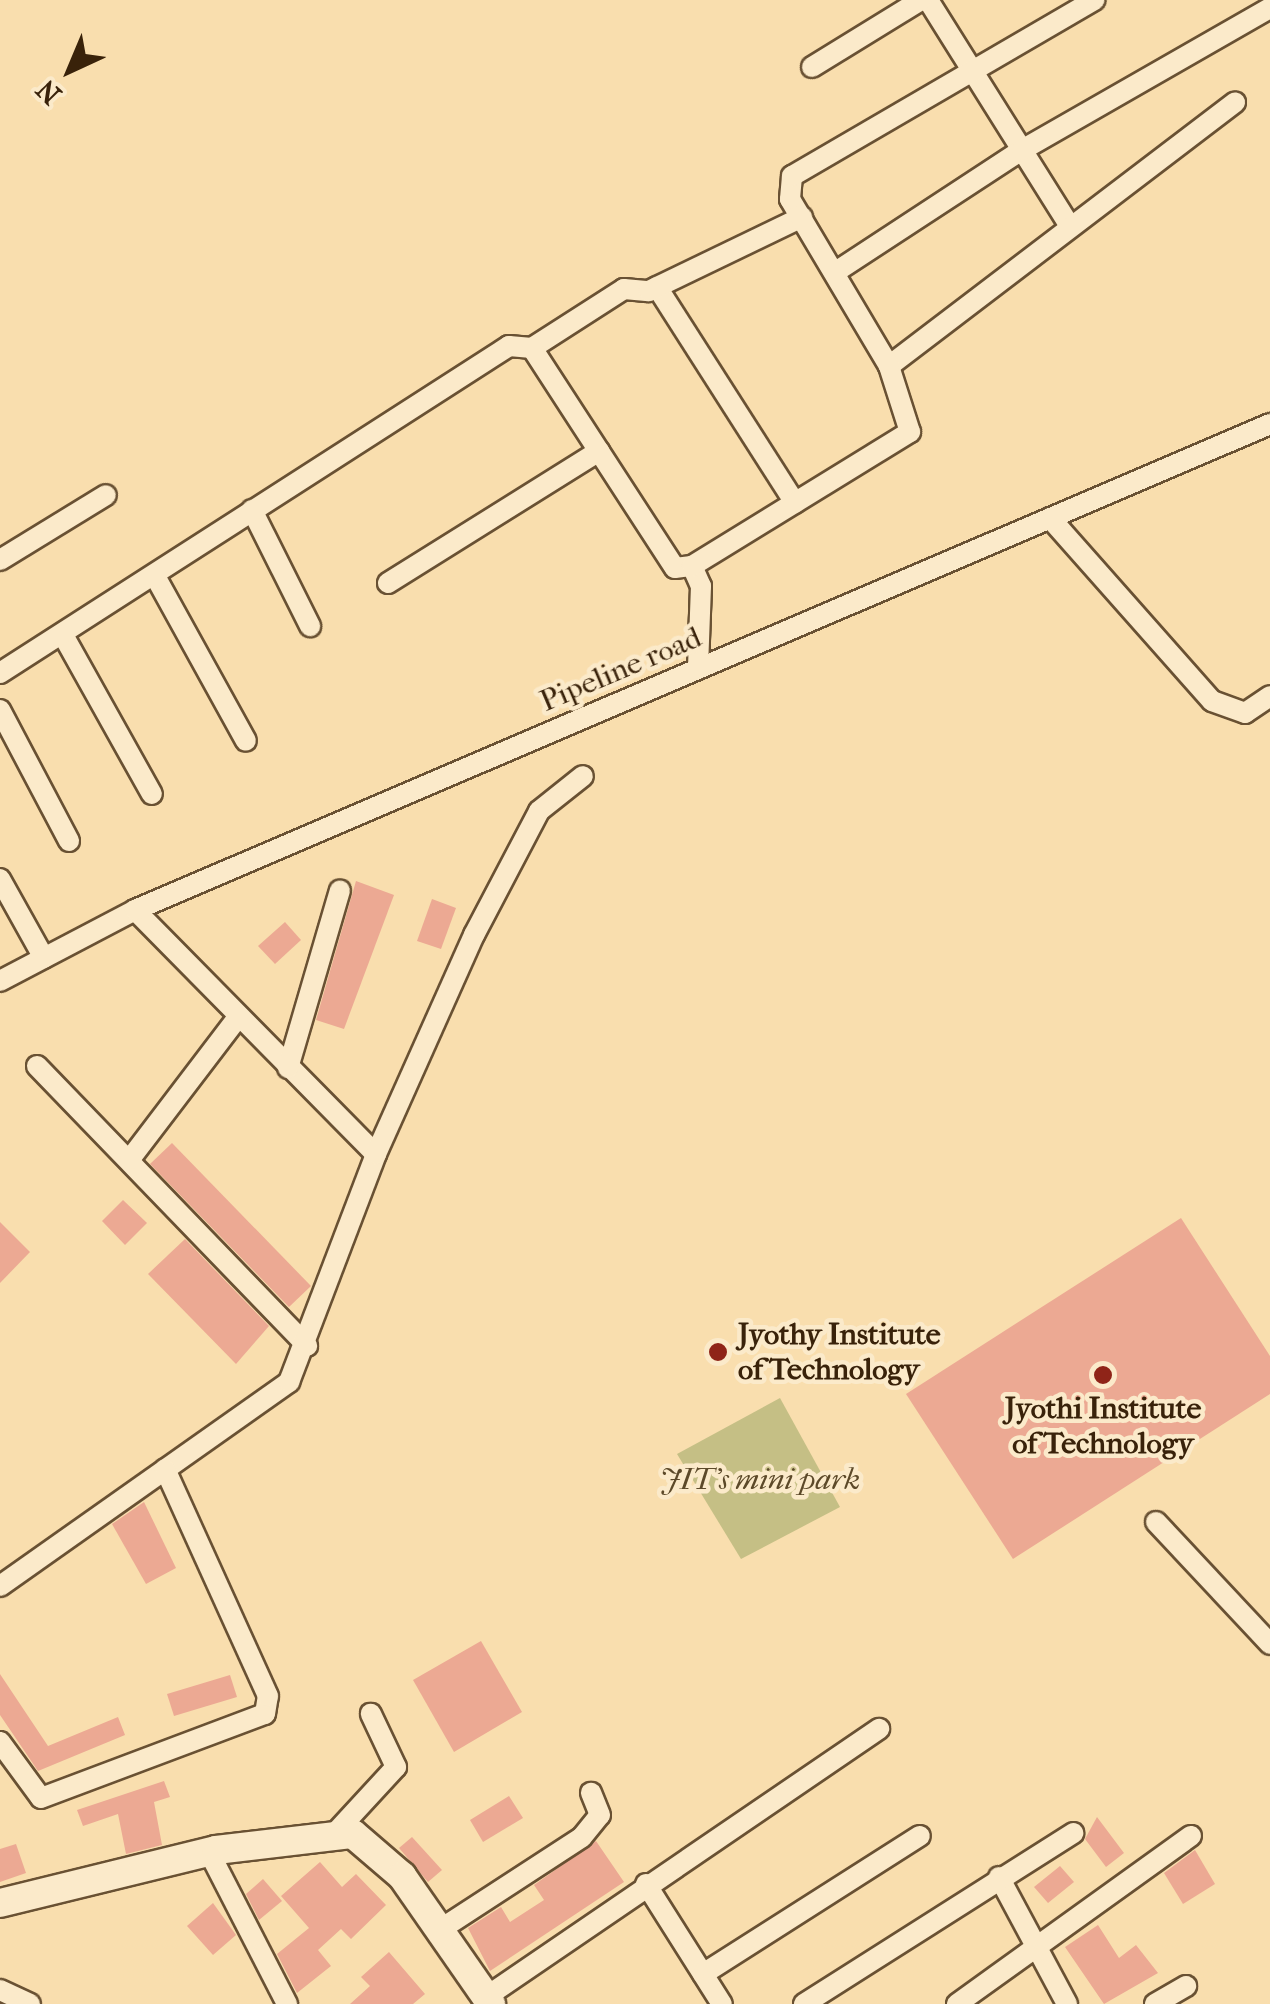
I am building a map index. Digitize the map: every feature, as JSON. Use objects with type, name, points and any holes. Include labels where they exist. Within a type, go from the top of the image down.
[{"type":"main road","points":[[0,1903],[209,1852],[336,1831],[372,1846],[441,1930],[488,2000]]},
{"type":"street","points":[[812,67],[925,0],[1068,223]]},
{"type":"street","points":[[532,348],[675,568],[692,566],[910,432],[889,366],[837,271],[790,198],[792,176],[971,68],[1094,0]]},
{"type":"street","points":[[837,271],[1022,150],[1270,8]]},
{"type":"street","points":[[889,366],[1068,223],[1235,102]]},
{"type":"street","points":[[0,672],[509,346],[532,348],[624,289],[657,287],[802,217]]},
{"type":"street","points":[[657,287],[794,503]]},
{"type":"street","name":"Pipeline road","points":[[0,981],[135,910],[1270,424]]},
{"type":"street","points":[[388,582],[599,451]]},
{"type":"street","points":[[0,560],[106,496]]},
{"type":"street","points":[[252,510],[310,626]]},
{"type":"street","points":[[1050,518],[1212,702],[1245,713],[1270,696]]},
{"type":"street","points":[[692,566],[701,586],[698,669]]},
{"type":"street","points":[[155,576],[246,741]]},
{"type":"street","points":[[63,635],[152,794]]},
{"type":"street","points":[[0,710],[69,841]]},
{"type":"street","points":[[0,1586],[165,1469],[274,1399],[307,1346],[376,1154],[539,811],[583,776]]},
{"type":"street","points":[[0,879],[44,958]]},
{"type":"street","points":[[288,1068],[340,890]]},
{"type":"street","points":[[135,910],[376,1154]]},
{"type":"street","points":[[130,1159],[238,1017]]},
{"type":"street","points":[[37,1066],[307,1346]]},
{"type":"street","points":[[0,1742],[42,1798],[269,1708],[165,1469]]},
{"type":"street","points":[[1156,1522],[1270,1644]]},
{"type":"street","points":[[336,1831],[396,1767],[370,1714]]},
{"type":"street","points":[[488,2000],[646,1884],[879,1730]]},
{"type":"street","points":[[441,1930],[582,1836],[600,1815],[592,1792]]},
{"type":"street","points":[[804,2004],[1073,1834]]},
{"type":"street","points":[[703,1974],[920,1836]]},
{"type":"street","points":[[956,2004],[1191,1836]]},
{"type":"street","points":[[209,1852],[286,2004]]},
{"type":"street","points":[[999,1878],[1068,2004]]},
{"type":"street","points":[[646,1884],[722,2004]]},
{"type":"street","points":[[1155,2004],[1186,1986]]},
{"type":"street","points":[[1,1995],[30,2004]]},
{"type":"green space","name":"JIT's mini park","points":[[780,1398],[840,1507],[741,1559],[677,1454]]},
{"type":"building","points":[[356,881],[394,895],[344,1029],[316,1020]]},
{"type":"building","points":[[432,899],[456,908],[441,949],[417,941]]},
{"type":"building","points":[[285,922],[301,940],[275,964],[258,946]]},
{"type":"building","points":[[172,1143],[311,1286],[289,1307],[150,1164]]},
{"type":"building","points":[[123,1200],[147,1223],[125,1245],[102,1221]]},
{"type":"building","name":"Jyothi Institute of Technology","points":[[1181,1218],[1270,1356],[1270,1394],[1013,1559],[906,1394]]},
{"type":"building","points":[[0,1222],[30,1252],[0,1283]]},
{"type":"building","points":[[185,1239],[269,1326],[236,1364],[148,1274]]},
{"type":"building","points":[[144,1502],[176,1568],[146,1584],[112,1524]]},
{"type":"building","points":[[481,1641],[522,1712],[454,1752],[413,1680]]},
{"type":"building","points":[[0,1674],[48,1746],[118,1717],[125,1735],[38,1771],[0,1715]]},
{"type":"building","points":[[230,1675],[237,1697],[174,1716],[167,1694]]},
{"type":"building","points":[[164,1781],[170,1797],[154,1802],[162,1845],[126,1854],[118,1814],[83,1826],[77,1810]]},
{"type":"building","points":[[509,1796],[523,1818],[483,1842],[470,1820]]},
{"type":"building","points":[[1097,1817],[1124,1853],[1106,1867],[1085,1839]]},
{"type":"building","points":[[412,1837],[442,1870],[428,1882],[399,1848]]},
{"type":"building","points":[[596,1841],[624,1882],[490,1971],[468,1928],[501,1907],[510,1922],[544,1900],[534,1885]]},
{"type":"building","points":[[16,1844],[26,1873],[0,1882],[0,1849]]},
{"type":"building","points":[[1195,1850],[1215,1884],[1183,1904],[1164,1873]]},
{"type":"building","points":[[320,1862],[342,1887],[356,1874],[386,1905],[351,1939],[341,1929],[318,1950],[331,1966],[297,1993],[277,1954],[309,1928],[281,1896]]},
{"type":"building","points":[[1060,1866],[1074,1882],[1048,1903],[1034,1887]]},
{"type":"building","points":[[263,1879],[282,1901],[259,1920],[246,1894]]},
{"type":"building","points":[[213,1903],[236,1935],[213,1955],[187,1926]]},
{"type":"building","points":[[1098,1925],[1119,1958],[1136,1945],[1158,1973],[1104,2004],[1065,1947]]},
{"type":"building","points":[[389,1952],[425,1994],[413,2004],[350,2004],[370,1986],[361,1977]]},
{"type":"place","name":"Jyothy Institute of Technology","points":[[718,1352]]},
{"type":"place","name":"Jyothi Institute of Technology","points":[[1103,1375]]}]
